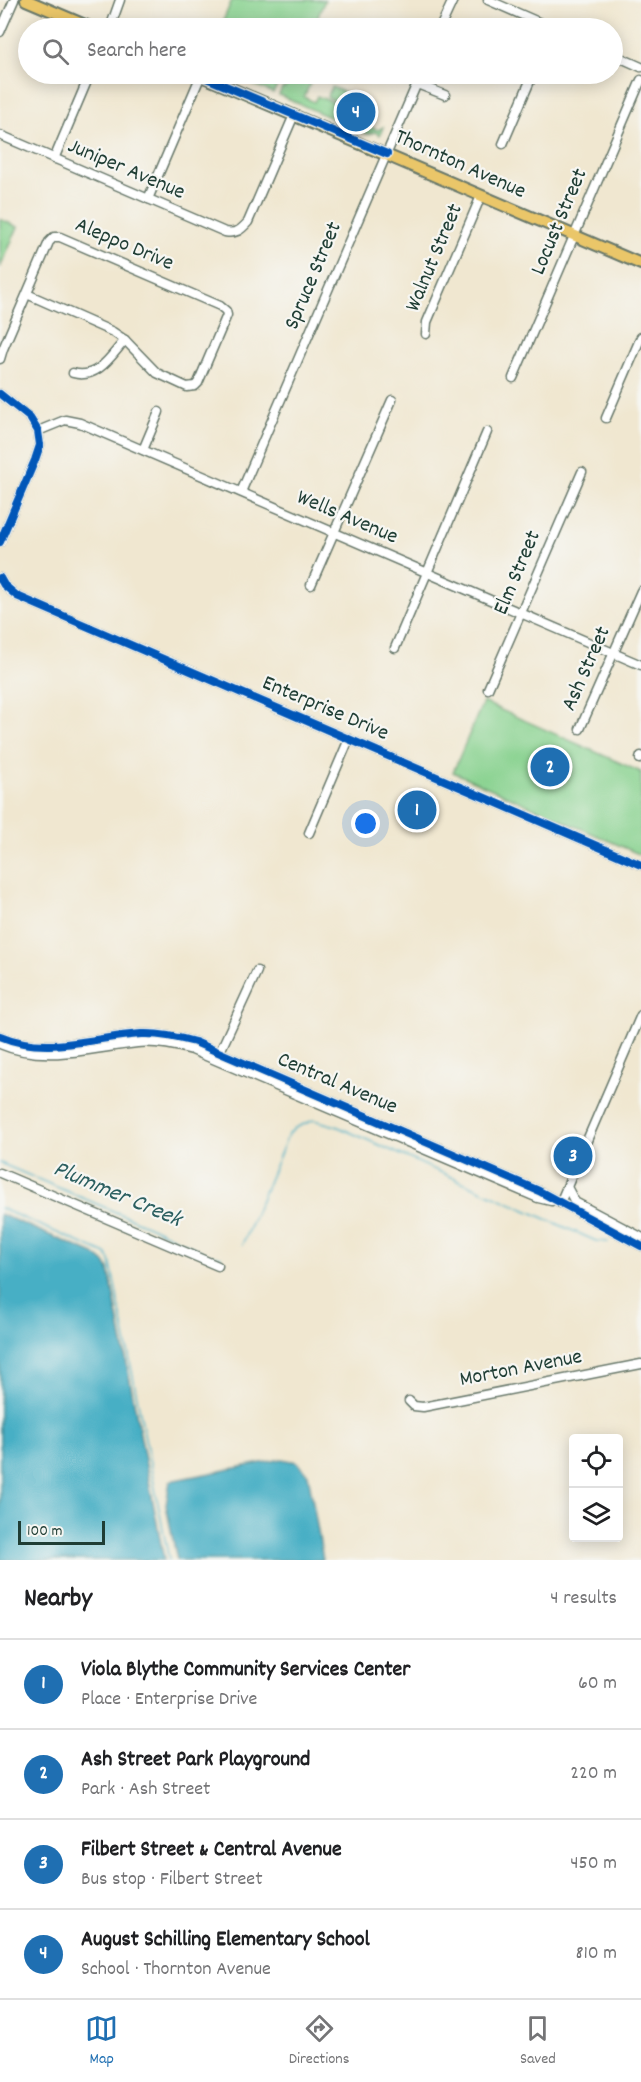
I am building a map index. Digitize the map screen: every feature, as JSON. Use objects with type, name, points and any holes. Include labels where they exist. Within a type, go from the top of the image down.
[{"type":"main road","points":[[26,0],[69,18]]},
{"type":"main road","name":"Thornton Avenue","points":[[222,84],[641,264]]},
{"type":"street","points":[[0,32],[14,0]]},
{"type":"street","points":[[114,18],[120,0]]},
{"type":"street","points":[[445,18],[453,0]]},
{"type":"street","points":[[488,0],[529,18]]},
{"type":"street","points":[[623,59],[641,67]]},
{"type":"street","name":"Locust Street","points":[[513,378],[641,80]]},
{"type":"street","points":[[54,159],[86,84]]},
{"type":"street","points":[[148,199],[195,84]]},
{"type":"street","points":[[417,84],[445,95]]},
{"type":"street","name":"Spruce Street","points":[[241,492],[417,84]]},
{"type":"street","points":[[503,144],[529,84]]},
{"type":"street","name":"Juniper Avenue","points":[[0,135],[225,232],[232,233],[239,231],[248,222],[294,115]]},
{"type":"street","name":"Walnut Street","points":[[426,334],[427,322],[481,196]]},
{"type":"street","name":"Aleppo Drive","points":[[0,359],[49,242],[57,237],[220,306],[226,311],[226,318],[195,386],[187,387],[157,373],[125,340]]},
{"type":"street","points":[[27,294],[105,327],[125,340],[92,373],[86,375],[73,373]]},
{"type":"street","points":[[606,418],[641,337]]},
{"type":"street","points":[[0,394],[30,418],[38,431],[40,445],[0,542]]},
{"type":"street","points":[[311,585],[392,400]]},
{"type":"street","points":[[142,450],[159,412]]},
{"type":"street","name":"Wells Avenue","points":[[38,431],[57,422],[72,420],[641,665]]},
{"type":"street","points":[[395,648],[487,432]]},
{"type":"street","name":"Elm Street","points":[[488,689],[582,472]]},
{"type":"street","name":"Enterprise Drive","points":[[0,578],[4,585],[17,596],[641,865]]},
{"type":"street","name":"Ash Street","points":[[580,729],[641,591]]},
{"type":"street","points":[[309,833],[349,739]]},
{"type":"street","points":[[218,1056],[257,971]]},
{"type":"street","points":[[560,1203],[641,1015]]},
{"type":"street","name":"Central Avenue","points":[[0,1036],[27,1045],[58,1046],[138,1034],[174,1036],[195,1042],[218,1056],[538,1198],[560,1203],[641,1246]]},
{"type":"street","name":"Central Avenue","points":[[0,1044],[28,1053],[60,1053],[138,1043],[156,1043],[218,1056]]},
{"type":"street","points":[[0,1173],[218,1266]]},
{"type":"street","points":[[567,1187],[574,1202],[641,1237]]},
{"type":"street","name":"Morton Avenue","points":[[409,1401],[414,1406],[423,1407],[641,1364]]},
{"type":"green space","points":[[232,0],[325,0],[317,18],[224,18]]},
{"type":"green space","points":[[252,84],[278,84],[273,93]]},
{"type":"green space","points":[[287,84],[310,84],[304,97],[314,102],[317,96],[353,110],[351,112],[358,122],[378,130],[383,127],[380,135],[375,132],[368,134],[279,95],[282,88],[285,88]]},
{"type":"green space","points":[[332,87],[351,95],[346,106],[327,97]]},
{"type":"green space","points":[[0,219],[18,227],[0,268]]},
{"type":"green space","points":[[483,702],[641,772],[641,855],[453,772]]},
{"type":"water","points":[[0,1214],[94,1254],[106,1264],[109,1270],[164,1560],[0,1560]]},
{"type":"water","points":[[282,1459],[297,1462],[308,1474],[323,1560],[177,1560],[166,1505],[170,1481]]},
{"type":"waterway","name":"Plummer Creek","points":[[242,1245],[288,1135],[295,1128],[314,1120],[336,1126],[596,1241],[608,1242]]},
{"type":"waterway","name":"Plummer Creek","points":[[0,1163],[151,1227],[209,1255],[221,1257]]},
{"type":"waterway","points":[[0,1208],[106,1254],[110,1260],[169,1560]]},
{"type":"cycle path","points":[[221,84],[387,154]]},
{"type":"cycle path","points":[[0,394],[30,418],[38,431],[40,445],[0,542]]},
{"type":"cycle path","points":[[0,578],[4,585],[17,596],[641,865]]},
{"type":"cycle path","points":[[0,1036],[35,1045],[70,1044],[148,1034],[195,1042],[539,1191],[641,1246]]},
{"type":"place","name":"August Schilling Elementary School","points":[[356,112]]},
{"type":"place","name":"Ash Street Park Playground","points":[[550,767]]},
{"type":"place","name":"Viola Blythe Community Services Center","points":[[417,810]]},
{"type":"place","name":"Filbert Street & Central Avenue","points":[[573,1156]]}]
